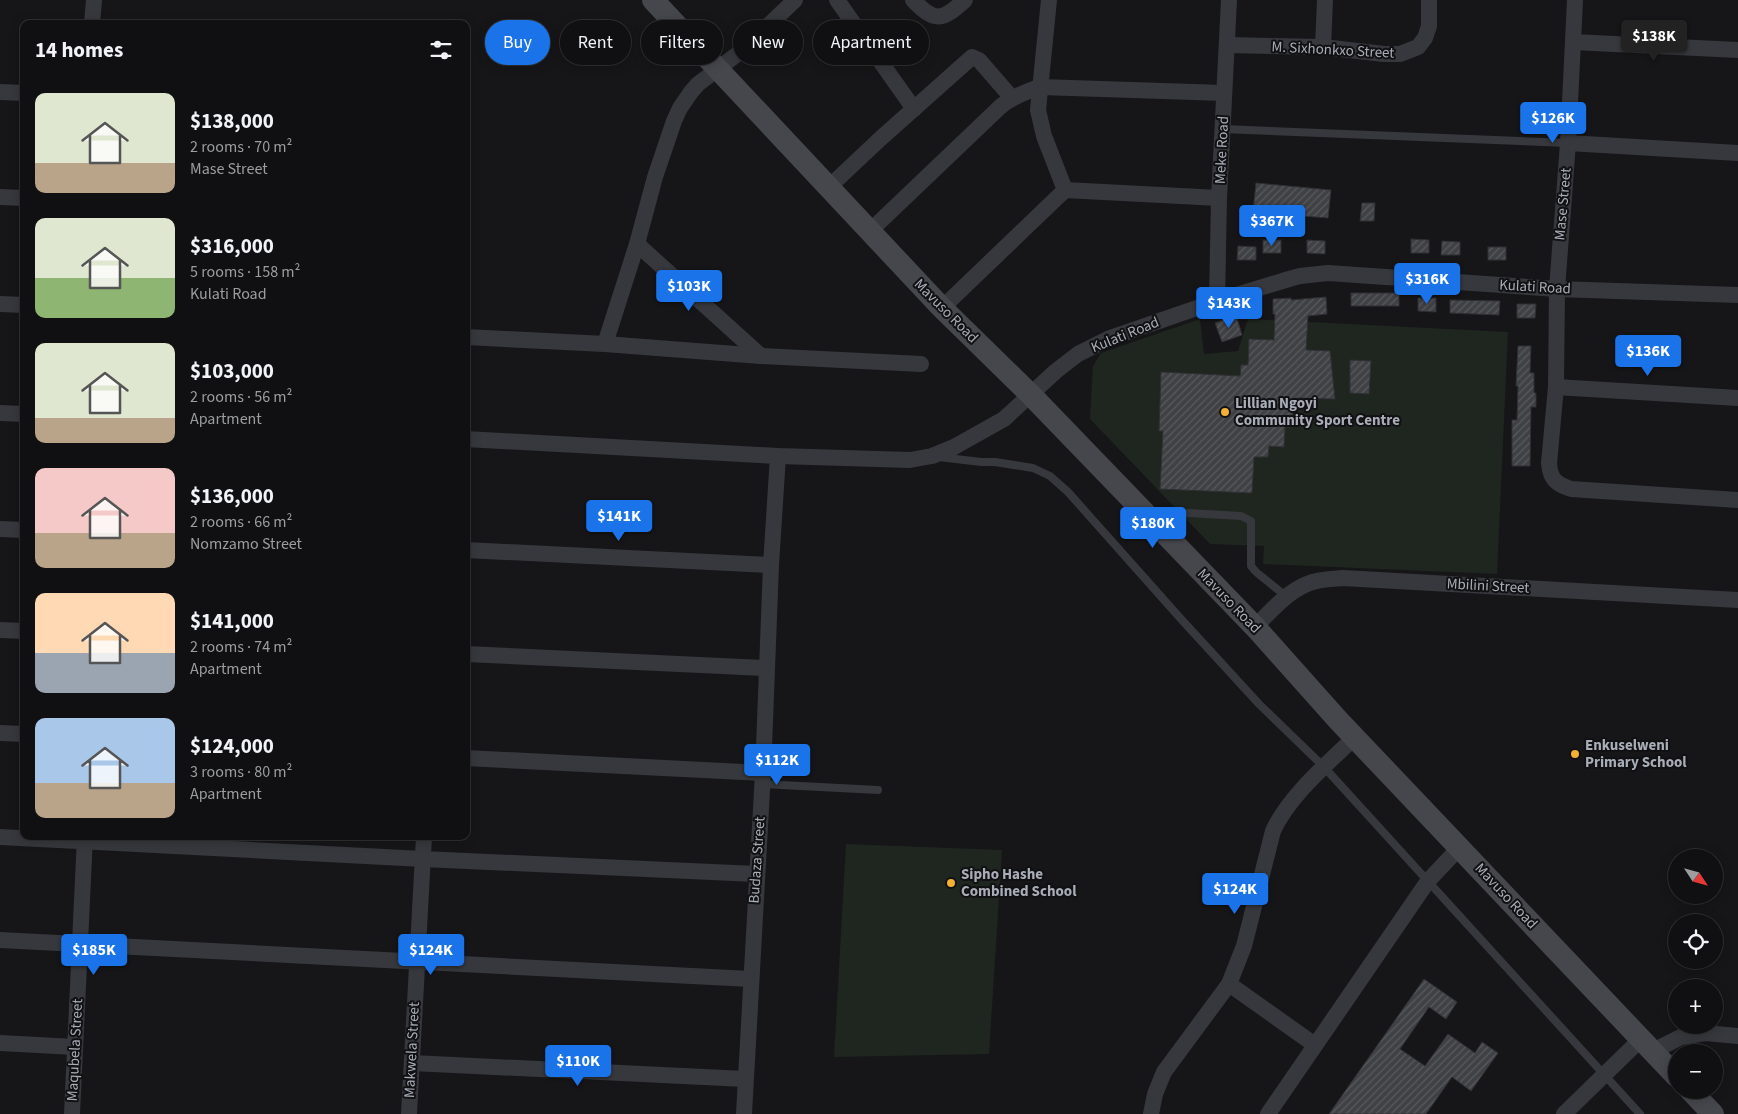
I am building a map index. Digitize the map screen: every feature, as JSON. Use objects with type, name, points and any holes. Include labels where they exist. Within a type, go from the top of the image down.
[{"type":"street","points":[[92,20],[94,0]]},
{"type":"street","name":"Mavuso Road","points":[[653,0],[942,308],[1031,395],[1255,627],[1355,737],[1668,1067]]},
{"type":"street","points":[[605,344],[637,244],[655,177],[674,121],[690,92],[717,68],[744,48],[795,0]]},
{"type":"street","points":[[837,0],[914,109]]},
{"type":"street","points":[[913,0],[930,15],[938,17],[950,14],[965,0]]},
{"type":"street","points":[[1049,0],[1038,110],[1040,123],[1065,190]]},
{"type":"street","name":"Meke Road","points":[[1217,301],[1219,198],[1229,0]]},
{"type":"street","points":[[1323,47],[1325,0]]},
{"type":"street","name":"M. Sixhonkxo Street","points":[[1227,45],[1323,47],[1384,54],[1409,52],[1418,47],[1424,38],[1428,26],[1429,0]]},
{"type":"street","name":"Mase Street","points":[[1575,0],[1568,143],[1557,289],[1556,387],[1549,463],[1552,480],[1570,490],[1738,500]]},
{"type":"street","points":[[1572,42],[1738,50]]},
{"type":"street","points":[[828,188],[965,62],[974,57],[979,60],[1012,98]]},
{"type":"street","points":[[870,231],[1012,98],[1040,87],[1224,93]]},
{"type":"street","points":[[0,92],[20,93]]},
{"type":"street","points":[[1568,143],[1738,153]]},
{"type":"street","points":[[942,308],[1065,190],[1219,198]]},
{"type":"street","points":[[0,196],[20,198]]},
{"type":"street","points":[[637,244],[761,356]]},
{"type":"street","name":"Kulati Road","points":[[470,439],[778,456],[910,460],[932,456],[980,433],[1004,418],[1056,371],[1078,354],[1110,338],[1217,301],[1300,276],[1328,273],[1557,289],[1738,295]]},
{"type":"street","points":[[0,304],[20,305]]},
{"type":"street","points":[[470,338],[605,344],[761,356],[921,364]]},
{"type":"street","points":[[1556,387],[1738,398]]},
{"type":"street","points":[[0,413],[20,414]]},
{"type":"street","name":"Budaza Street","points":[[744,1114],[778,456]]},
{"type":"street","points":[[0,529],[20,530]]},
{"type":"street","points":[[470,550],[771,565]]},
{"type":"street","name":"Mbilini Street","points":[[1255,627],[1287,597],[1307,584],[1325,579],[1342,578],[1738,600]]},
{"type":"street","points":[[0,630],[20,631]]},
{"type":"street","points":[[470,654],[766,668]]},
{"type":"street","points":[[0,733],[20,734]]},
{"type":"street","points":[[1152,1114],[1155,1094],[1164,1072],[1229,984],[1244,946],[1273,831],[1278,821],[1324,767],[1355,737]]},
{"type":"street","points":[[470,758],[762,779]]},
{"type":"street","points":[[0,837],[20,837]]},
{"type":"street","name":"Maqubela Street","points":[[72,1114],[85,840]]},
{"type":"street","points":[[102,840],[423,859],[756,874]]},
{"type":"street","name":"Makwela Street","points":[[409,1114],[424,840]]},
{"type":"street","points":[[1268,1114],[1428,881],[1460,846]]},
{"type":"street","points":[[0,940],[416,960],[750,979]]},
{"type":"street","points":[[1229,984],[1316,1045]]},
{"type":"street","points":[[1564,1114],[1604,1076],[1647,1045],[1681,1036],[1706,1033],[1738,1036]]},
{"type":"street","points":[[0,1043],[75,1047]]},
{"type":"street","points":[[412,1063],[745,1079]]},
{"type":"street","points":[[1699,1099],[1713,1114]]},
{"type":"lane","points":[[1223,129],[1568,143]]},
{"type":"lane","points":[[932,456],[1033,468],[1050,476],[1068,492],[1259,704],[1324,767],[1640,1114]]},
{"type":"lane","points":[[1188,513],[1241,516],[1251,521],[1251,566],[1287,597]]},
{"type":"lane","points":[[762,779],[878,790]]},
{"type":"shaded area","points":[[1200,319],[1204,354],[1238,351],[1248,319],[1508,332],[1497,574],[1263,564],[1264,546],[1210,544],[1090,419],[1093,366],[1101,353]]},
{"type":"shaded area","points":[[846,844],[1002,850],[989,1054],[834,1057]]},
{"type":"building","points":[[1256,183],[1331,190],[1328,218],[1253,212]]},
{"type":"building","points":[[1362,203],[1375,203],[1374,221],[1360,221]]},
{"type":"building","points":[[1411,239],[1429,240],[1429,253],[1411,253]]},
{"type":"building","points":[[1263,240],[1281,240],[1281,253],[1263,253]]},
{"type":"building","points":[[1307,240],[1325,241],[1325,254],[1307,253]]},
{"type":"building","points":[[1442,241],[1460,242],[1460,255],[1441,255]]},
{"type":"building","points":[[1238,246],[1256,247],[1256,260],[1237,260]]},
{"type":"building","points":[[1488,247],[1506,247],[1506,260],[1488,260]]},
{"type":"building","points":[[1351,293],[1399,293],[1399,306],[1351,306]]},
{"type":"building","name":"Lillian Ngoyi Community Sport Centre","points":[[1326,297],[1327,314],[1308,316],[1306,350],[1330,351],[1335,399],[1297,398],[1297,404],[1293,404],[1292,427],[1285,427],[1284,447],[1269,446],[1268,457],[1254,457],[1252,493],[1160,489],[1163,431],[1159,431],[1161,372],[1240,376],[1241,365],[1248,365],[1249,339],[1274,340],[1275,314],[1273,314],[1273,299],[1291,298],[1291,300]]},
{"type":"building","points":[[1418,298],[1436,298],[1436,312],[1418,311]]},
{"type":"building","points":[[1450,300],[1500,301],[1499,315],[1450,313]]},
{"type":"building","points":[[1517,304],[1536,304],[1535,318],[1517,318]]},
{"type":"building","points":[[1236,315],[1242,335],[1222,342],[1215,323]]},
{"type":"building","points":[[1518,346],[1531,346],[1530,373],[1534,373],[1534,393],[1536,393],[1536,407],[1531,407],[1530,466],[1512,466],[1512,420],[1517,420]]},
{"type":"building","points":[[1350,360],[1371,361],[1369,394],[1350,393]]},
{"type":"building","points":[[1424,979],[1457,1002],[1446,1019],[1429,1007],[1400,1049],[1425,1066],[1448,1034],[1475,1053],[1482,1042],[1498,1053],[1471,1091],[1452,1077],[1426,1114],[1329,1114]]},
{"type":"place","name":"Lillian Ngoyi Community Sport Centre","points":[[1225,412]]},
{"type":"place","name":"Enkuselweni Primary School","points":[[1575,754]]},
{"type":"place","name":"Sipho Hashe Combined School","points":[[951,883]]}]
